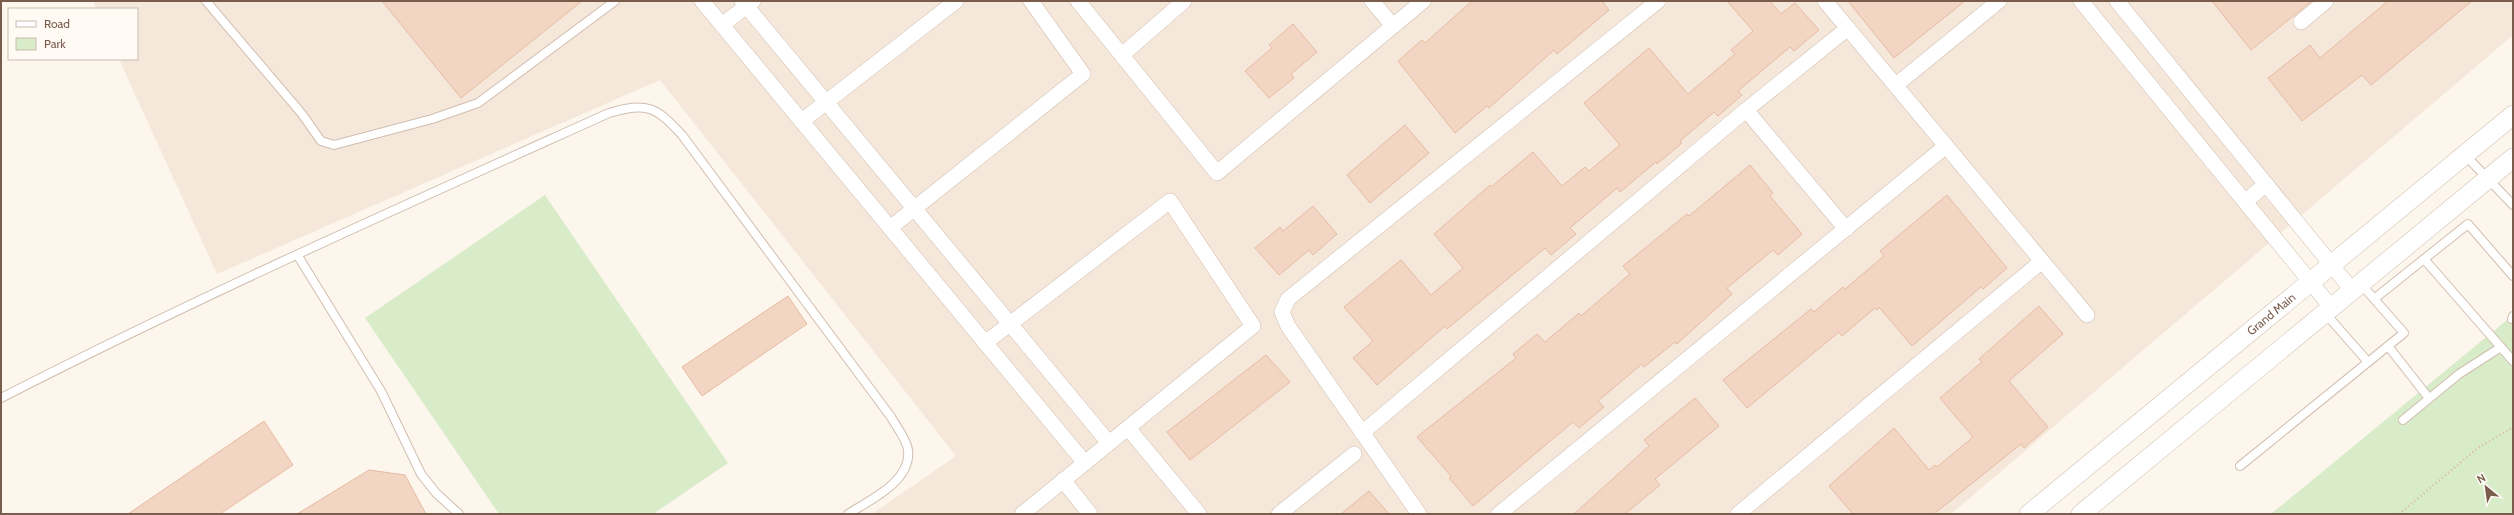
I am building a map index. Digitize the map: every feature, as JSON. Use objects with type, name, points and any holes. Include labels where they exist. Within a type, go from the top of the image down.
[{"type":"street","points":[[702,1],[1084,463]]},
{"type":"street","points":[[802,121],[956,1]]},
{"type":"street","points":[[890,228],[1082,74],[1031,1]]},
{"type":"street","points":[[1078,1],[1217,173],[1423,1]]},
{"type":"street","points":[[1122,56],[1184,1]]},
{"type":"street","points":[[1372,1],[1393,26]]},
{"type":"street","points":[[1419,514],[1288,326],[1282,312],[1288,299],[1658,1]]},
{"type":"street","points":[[1825,1],[2087,315]]},
{"type":"street","points":[[1896,85],[1998,1]]},
{"type":"street","points":[[2081,1],[2311,282],[2328,310]]},
{"type":"street","points":[[2117,1],[2332,265],[2357,287]]},
{"type":"street","points":[[2301,22],[2326,1]]},
{"type":"street","points":[[722,25],[747,3],[914,209],[1109,443]]},
{"type":"street","points":[[1362,433],[1746,110],[1848,28]]},
{"type":"street","points":[[1746,110],[1846,229]]},
{"type":"street","name":"Grand Main","points":[[2029,514],[2513,115]]},
{"type":"street","points":[[1499,514],[1946,146]]},
{"type":"street","points":[[2081,514],[2513,158]]},
{"type":"street","points":[[2245,202],[2266,184]]},
{"type":"street","points":[[985,343],[1170,201],[1253,326],[1022,514]]},
{"type":"street","points":[[1738,514],[2042,261]]},
{"type":"street","points":[[1128,428],[1200,514]]},
{"type":"street","points":[[1278,514],[1354,454]]},
{"type":"street","points":[[1063,480],[1090,514]]},
{"type":"lane","points":[[206,1],[288,96],[321,141],[334,145],[432,119],[478,103],[615,1]]},
{"type":"lane","points":[[1,398],[151,323],[609,113],[634,106],[650,108],[668,120],[682,135],[891,417],[908,449],[906,464],[895,483],[848,514]]},
{"type":"lane","points":[[2465,155],[2513,205]]},
{"type":"lane","points":[[2374,298],[2468,224],[2513,276]]},
{"type":"lane","points":[[298,256],[381,391],[421,474],[436,493],[459,514]]},
{"type":"lane","points":[[2424,259],[2513,361]]},
{"type":"lane","points":[[2240,466],[2404,333],[2374,298],[2357,287]]},
{"type":"lane","points":[[2328,310],[2368,362]]},
{"type":"lane","points":[[2388,346],[2428,397]]},
{"type":"lane","points":[[2403,420],[2428,397],[2459,374],[2501,347]]},
{"type":"path","points":[[2399,514],[2478,448],[2513,427]]},
{"type":"shaded area","points":[[93,1],[2513,1],[2513,35],[1951,514],[872,514],[956,456],[660,80],[217,274],[119,60],[138,60],[138,8],[96,8]]},
{"type":"green space","points":[[545,195],[728,463],[653,514],[499,514],[365,318]]},
{"type":"green space","points":[[2513,315],[2513,514],[2271,514]]},
{"type":"building","points":[[382,1],[582,1],[461,98]]},
{"type":"building","points":[[1472,1],[1602,1],[1609,10],[1557,54],[1554,50],[1489,108],[1487,106],[1455,133],[1398,61],[1422,40],[1425,43]]},
{"type":"building","points":[[1727,1],[1770,1],[1781,14],[1795,3],[1819,30],[1794,51],[1790,47],[1738,91],[1742,95],[1718,116],[1714,112],[1680,141],[1682,143],[1657,164],[1656,162],[1620,192],[1617,188],[1570,228],[1576,234],[1551,255],[1545,248],[1447,329],[1445,326],[1377,385],[1353,358],[1373,341],[1344,307],[1401,260],[1431,295],[1463,268],[1434,234],[1490,185],[1491,187],[1533,152],[1562,186],[1585,167],[1589,171],[1620,145],[1584,103],[1649,48],[1688,94],[1735,54],[1731,50],[1753,31]]},
{"type":"building","points":[[1848,1],[1965,1],[1894,58]]},
{"type":"building","points":[[2212,1],[2312,1],[2251,50]]},
{"type":"building","points":[[2388,1],[2472,1],[2371,85],[2362,75],[2302,121],[2268,78],[2310,45],[2320,58]]},
{"type":"building","points":[[1293,24],[1317,52],[1291,74],[1294,78],[1269,98],[1245,71],[1272,48],[1269,45]]},
{"type":"building","points":[[1405,125],[1429,153],[1370,203],[1347,175]]},
{"type":"building","points":[[1750,165],[1773,193],[1770,196],[1802,234],[1778,255],[1773,250],[1727,288],[1732,294],[1677,344],[1675,342],[1644,367],[1642,364],[1598,401],[1604,407],[1579,428],[1573,422],[1473,506],[1449,478],[1451,476],[1417,437],[1516,358],[1513,354],[1537,334],[1545,342],[1579,313],[1581,316],[1630,274],[1623,266],[1687,214],[1689,216]]},
{"type":"building","points":[[1947,195],[2007,268],[1983,289],[1981,287],[1912,346],[1879,307],[1877,310],[1875,308],[1842,336],[1839,332],[1747,408],[1723,380],[1811,309],[1814,312],[1843,287],[1845,289],[1884,256],[1880,251]]},
{"type":"building","points":[[1313,206],[1337,234],[1313,255],[1309,250],[1279,275],[1255,248],[1280,227],[1283,231]]},
{"type":"building","points":[[788,296],[807,324],[702,396],[682,367]]},
{"type":"building","points":[[2039,306],[2063,334],[2009,381],[2048,427],[2024,448],[2021,444],[1934,514],[1853,514],[1829,486],[1894,428],[1929,470],[1935,465],[1937,467],[1973,437],[1940,398],[1982,362],[1979,359]]},
{"type":"building","points":[[1266,355],[1290,382],[1190,460],[1167,432]]},
{"type":"building","points":[[1695,398],[1719,426],[1655,479],[1660,485],[1625,514],[1574,514],[1649,446],[1644,440]]},
{"type":"building","points":[[264,421],[293,465],[220,514],[128,514]]},
{"type":"building","points":[[369,470],[405,475],[426,514],[297,514]]},
{"type":"building","points":[[1369,491],[1389,514],[1341,514]]}]
